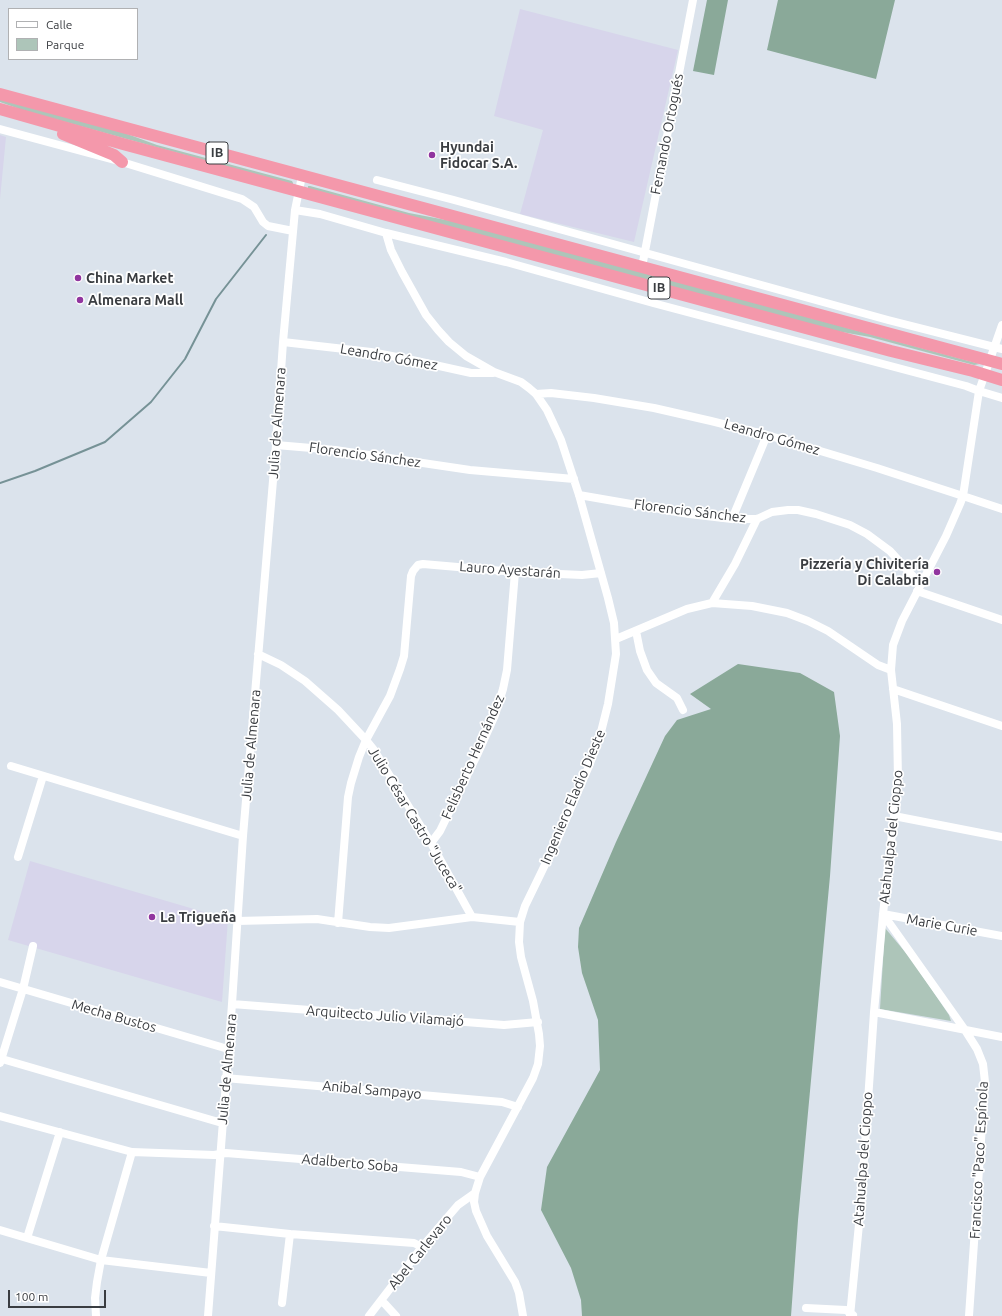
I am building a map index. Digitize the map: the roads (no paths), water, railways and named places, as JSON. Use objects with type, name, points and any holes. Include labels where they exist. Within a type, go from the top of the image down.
[{"type":"highway","name":"IB","points":[[0,94],[1002,364]]},
{"type":"highway","name":"IB","points":[[4,110],[299,192],[1002,380]]},
{"type":"highway","points":[[4,110],[114,155],[122,162]]},
{"type":"street","name":"Fernando Ortogués","points":[[642,267],[693,0]]},
{"type":"street","points":[[0,129],[122,162],[242,199],[254,207],[263,222],[268,226],[293,231]]},
{"type":"street","name":"Julia de Almenara","points":[[208,1316],[225,1078],[232,1004],[243,836],[276,445],[283,342],[295,210],[302,176]]},
{"type":"street","points":[[377,180],[888,320],[998,348]]},
{"type":"street","points":[[295,210],[320,214],[386,233],[506,262],[653,303],[966,386],[1002,398]]},
{"type":"street","name":"Ingeniero Eladio Dieste","points":[[386,233],[402,272],[423,309],[438,330],[449,342],[466,356],[494,372],[521,382],[536,394],[545,406],[561,440],[579,495],[602,573],[616,639],[614,669],[608,704],[600,736],[586,773],[558,838],[525,906],[520,922],[519,942],[521,957],[538,1022],[540,1046],[538,1064],[533,1078],[480,1177],[475,1193],[474,1202],[476,1211],[487,1236],[519,1293],[523,1316]]},
{"type":"street","name":"Atahualpa del Cioppo","points":[[852,1315],[874,1012],[898,780],[897,724],[891,670],[892,645],[918,588],[952,523],[963,496],[979,391],[990,360],[998,348],[1002,325]]},
{"type":"street","name":"Leandro Gómez","points":[[283,342],[371,352],[471,373],[494,372]]},
{"type":"street","name":"Leandro Gómez","points":[[536,394],[551,393],[654,408],[767,435],[877,468],[1002,509]]},
{"type":"street","points":[[732,519],[767,435]]},
{"type":"street","name":"Florencio Sánchez","points":[[276,445],[335,450],[470,470],[574,479]]},
{"type":"street","name":"Florencio Sánchez","points":[[579,495],[689,514],[732,519],[757,519],[779,511],[798,510],[816,514],[850,525],[867,534],[885,547],[902,563],[918,588]]},
{"type":"street","points":[[712,603],[735,564],[757,519]]},
{"type":"street","name":"Lauro Ayestarán","points":[[366,740],[390,696],[404,656],[411,576],[418,565],[423,564],[515,572],[582,575],[602,573]]},
{"type":"street","name":"Felisberto Hernández","points":[[431,843],[440,831],[495,715],[507,670],[515,572]]},
{"type":"street","points":[[918,588],[1002,620]]},
{"type":"street","points":[[616,639],[687,609],[712,603],[763,608],[787,613],[808,621],[828,631],[878,665],[891,670]]},
{"type":"street","points":[[636,631],[640,651],[647,670],[656,683],[677,698],[683,710]]},
{"type":"street","name":"Julio César Castro \"Juceca\"","points":[[258,654],[281,665],[305,681],[338,710],[366,740],[374,750],[431,843],[472,917]]},
{"type":"street","points":[[894,689],[1002,726]]},
{"type":"street","points":[[338,923],[348,797],[354,771],[366,740]]},
{"type":"street","points":[[10,766],[243,836]]},
{"type":"street","points":[[18,857],[43,776]]},
{"type":"street","points":[[894,816],[1002,837]]},
{"type":"street","name":"Marie Curie","points":[[883,914],[1002,936]]},
{"type":"street","name":"Francisco \"Paco\" Espínola","points":[[883,914],[965,1030],[977,1049],[983,1064],[985,1082],[969,1316]]},
{"type":"street","points":[[237,921],[317,919],[370,927],[389,928],[472,917],[520,922]]},
{"type":"street","points":[[33,946],[23,989],[1,1061],[222,1124]]},
{"type":"street","name":"Mecha Bustos","points":[[0,982],[228,1049]]},
{"type":"street","name":"Arquitecto Julio Vilamajó","points":[[232,1004],[504,1025],[538,1022]]},
{"type":"street","points":[[874,1012],[1002,1037]]},
{"type":"street","name":"Anibal Sampayo","points":[[225,1078],[502,1102],[518,1107]]},
{"type":"street","name":"Adalberto Soba","points":[[0,1116],[132,1152],[205,1155],[226,1153],[461,1172],[480,1177]]},
{"type":"street","points":[[27,1238],[60,1132]]},
{"type":"street","points":[[96,1316],[95,1298],[97,1282],[132,1152]]},
{"type":"street","name":"Abel Carlevaro","points":[[369,1316],[422,1247],[458,1205],[475,1193]]},
{"type":"street","points":[[214,1226],[290,1234],[414,1243],[422,1247]]},
{"type":"street","points":[[0,1230],[102,1260],[211,1273]]},
{"type":"street","points":[[282,1303],[290,1234]]},
{"type":"street","points":[[381,1301],[389,1307],[396,1316]]},
{"type":"street","points":[[806,1308],[846,1310],[852,1315]]},
{"type":"waterway","points":[[0,483],[35,471],[105,442],[151,402],[185,359],[216,299],[266,235]]},
{"type":"place","name":"Hyundai Fidocar S.A.","points":[[432,155]]},
{"type":"place","name":"China Market","points":[[78,278]]},
{"type":"place","name":"Almenara Mall","points":[[80,300]]},
{"type":"place","name":"Pizzería y Chivitería Di Calabria","points":[[937,572]]},
{"type":"place","name":"La Trigueña","points":[[152,917]]}]
